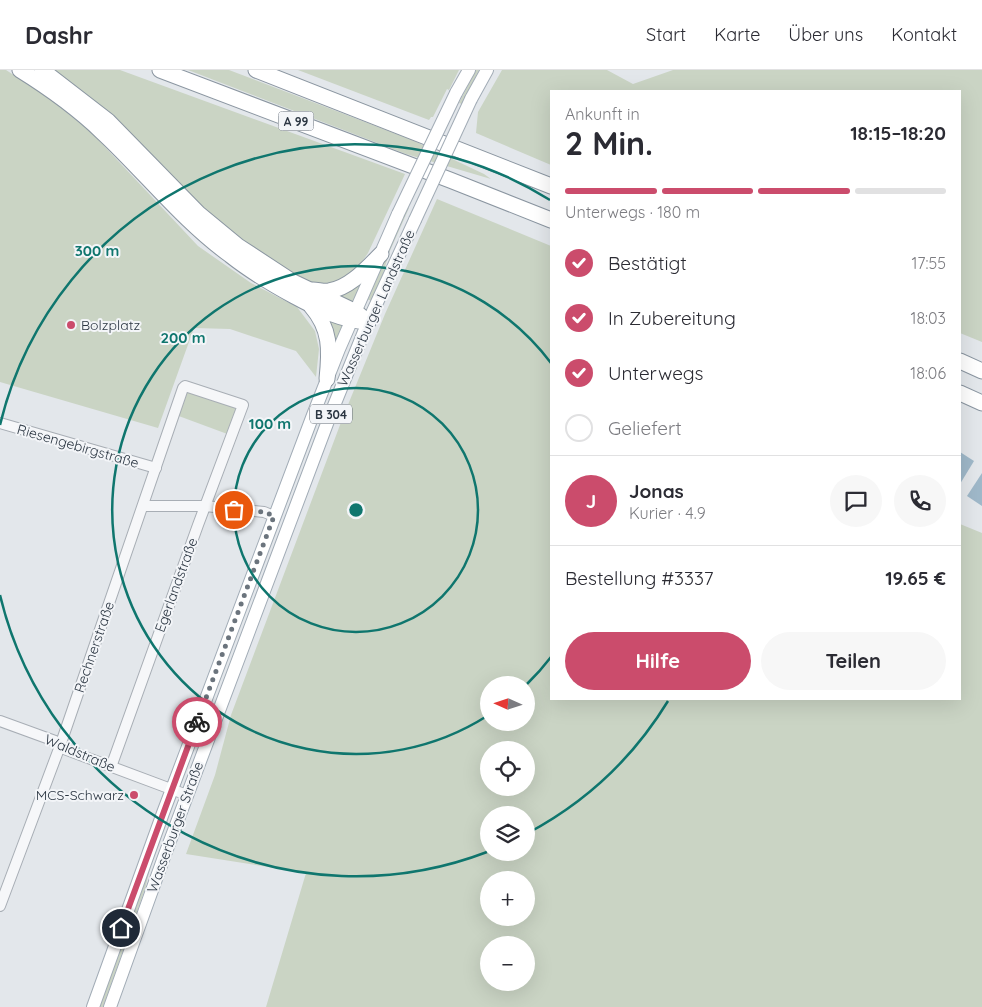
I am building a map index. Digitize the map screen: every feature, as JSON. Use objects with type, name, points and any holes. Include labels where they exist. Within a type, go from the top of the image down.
[{"type":"highway","points":[[20,70],[88,119],[161,193],[229,255],[262,278],[368,322]]},
{"type":"highway","points":[[42,70],[108,122],[198,214],[238,246],[292,282],[308,296],[325,325],[329,347],[327,379]]},
{"type":"highway","name":"A 99","points":[[160,70],[550,220]]},
{"type":"highway","name":"A 99","points":[[256,70],[269,73],[550,186]]},
{"type":"highway","points":[[308,296],[338,288],[366,269],[381,254]]},
{"type":"highway","points":[[961,361],[982,371]]},
{"type":"highway","points":[[961,393],[982,403]]},
{"type":"main road","name":"Wasserburger Landstraße","points":[[280,501],[327,379],[398,214],[469,70]]},
{"type":"main road","name":"Wasserburger Landstraße","points":[[295,508],[368,322],[471,99],[487,70]]},
{"type":"main road","name":"Wasserburger Straße","points":[[92,1007],[280,501]]},
{"type":"main road","name":"Wasserburger Straße","points":[[110,1007],[295,508]]},
{"type":"street","name":"Rechnerstraße","points":[[0,906],[3,886],[60,746],[183,388],[185,386],[243,405]]},
{"type":"street","name":"Egerlandstraße","points":[[111,767],[243,405]]},
{"type":"street","name":"Riesengebirgstraße","points":[[0,423],[156,468]]},
{"type":"street","points":[[143,506],[205,506],[264,512],[274,516]]},
{"type":"street","name":"Waldstraße","points":[[0,721],[55,741],[64,749],[187,796]]},
{"type":"green space","points":[[0,70],[6,70],[49,98],[91,132],[198,246],[251,283],[297,307],[315,331],[319,349],[316,377],[296,351],[230,329],[194,328],[158,428],[0,382]]},
{"type":"green space","points":[[51,70],[120,70],[405,174],[368,253],[357,269],[338,285],[314,285],[269,261],[192,200]]},
{"type":"green space","points":[[188,70],[229,70],[412,140],[491,179],[406,154]]},
{"type":"green space","points":[[298,70],[459,70],[433,117],[429,120]]},
{"type":"green space","points":[[476,70],[479,70],[462,104],[459,103]]},
{"type":"green space","points":[[502,70],[607,70],[633,84],[673,70],[982,70],[982,342],[961,333],[961,90],[550,90],[550,165],[476,133],[478,112]]},
{"type":"green space","points":[[437,199],[550,246],[550,700],[961,700],[961,524],[982,533],[982,1007],[266,1007],[306,873],[186,854],[215,775],[231,715],[343,417],[385,314]]},
{"type":"green space","points":[[407,207],[409,208],[389,253],[372,301],[366,299]]},
{"type":"green space","points":[[362,282],[353,303],[338,296]]},
{"type":"green space","points":[[323,316],[344,325],[333,350]]},
{"type":"green space","points":[[184,390],[239,408],[230,435],[176,415]]},
{"type":"green space","points":[[167,815],[169,816],[151,864],[145,889],[103,1007],[98,1007]]},
{"type":"water","points":[[961,453],[974,461],[961,482]]},
{"type":"water","points":[[982,473],[982,506],[967,496]]},
{"type":"way so far","points":[[197,722],[274,516],[264,512],[234,510]]},
{"type":"place","name":"Bolzplatz","points":[[71,325]]},
{"type":"place","name":"MCS-Schwarz","points":[[134,795]]},
{"type":"route","points":[[121,928],[197,722]]}]
